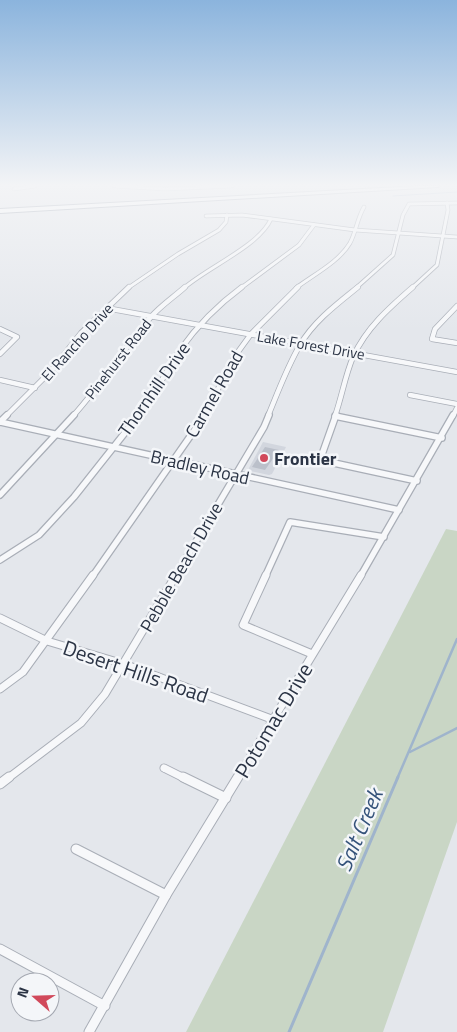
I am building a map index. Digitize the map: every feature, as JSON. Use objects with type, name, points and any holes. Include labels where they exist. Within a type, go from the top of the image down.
[{"type":"street","name":"El Rancho Drive","points":[[0,422],[35,388],[81,333],[129,287],[170,259],[212,234]]},
{"type":"street","name":"Pinehurst Road","points":[[0,496],[96,391],[121,354],[152,316],[200,274],[262,234]]},
{"type":"street","name":"Thornhill Drive","points":[[0,560],[39,535],[74,497],[146,406],[181,349],[200,325],[226,298],[299,245],[307,234]]},
{"type":"street","name":"Carmel Road","points":[[0,689],[23,672],[46,641],[210,408],[235,356],[251,334],[292,291],[344,252],[353,234]]},
{"type":"street","name":"Pebble Beach Drive","points":[[0,784],[81,723],[105,694],[264,427],[284,376],[301,343],[326,313],[384,265],[393,255],[400,234]]},
{"type":"street","points":[[426,234],[457,236]]},
{"type":"street","points":[[417,481],[320,460],[322,446],[335,416],[343,383],[355,353],[370,330],[437,265],[443,253],[444,235]]},
{"type":"street","points":[[457,306],[434,329],[432,339],[457,343]]},
{"type":"street","name":"Lake Forest Drive","points":[[106,308],[457,372]]},
{"type":"street","points":[[0,329],[17,337],[0,354]]},
{"type":"street","points":[[0,380],[35,388]]},
{"type":"street","points":[[410,395],[457,404]]},
{"type":"street","name":"Potomac Drive","points":[[88,1032],[105,1006],[166,896],[384,537],[442,438],[457,408]]},
{"type":"street","points":[[335,416],[442,438]]},
{"type":"street","name":"Bradley Road","points":[[0,422],[399,510]]},
{"type":"street","points":[[312,654],[243,625],[290,522],[384,537]]},
{"type":"street","name":"Desert Hills Road","points":[[0,618],[46,641],[124,664],[274,720]]},
{"type":"street","points":[[164,768],[226,798]]},
{"type":"street","points":[[76,848],[166,896]]},
{"type":"street","points":[[0,949],[105,1006]]},
{"type":"shaded area","points":[[263,442],[286,447],[272,474],[269,475],[250,471],[249,468]]},
{"type":"green space","points":[[446,529],[457,531],[457,822],[383,1032],[186,1032]]},
{"type":"building","name":"Frontier","points":[[265,447],[279,450],[265,470],[252,467]]},
{"type":"waterway","name":"Salt Creek","points":[[397,779],[457,639]]},
{"type":"waterway","points":[[410,752],[457,728]]},
{"type":"waterway","name":"Salt Creek","points":[[289,1032],[398,777]]},
{"type":"place","name":"Frontier","points":[[264,458]]}]
